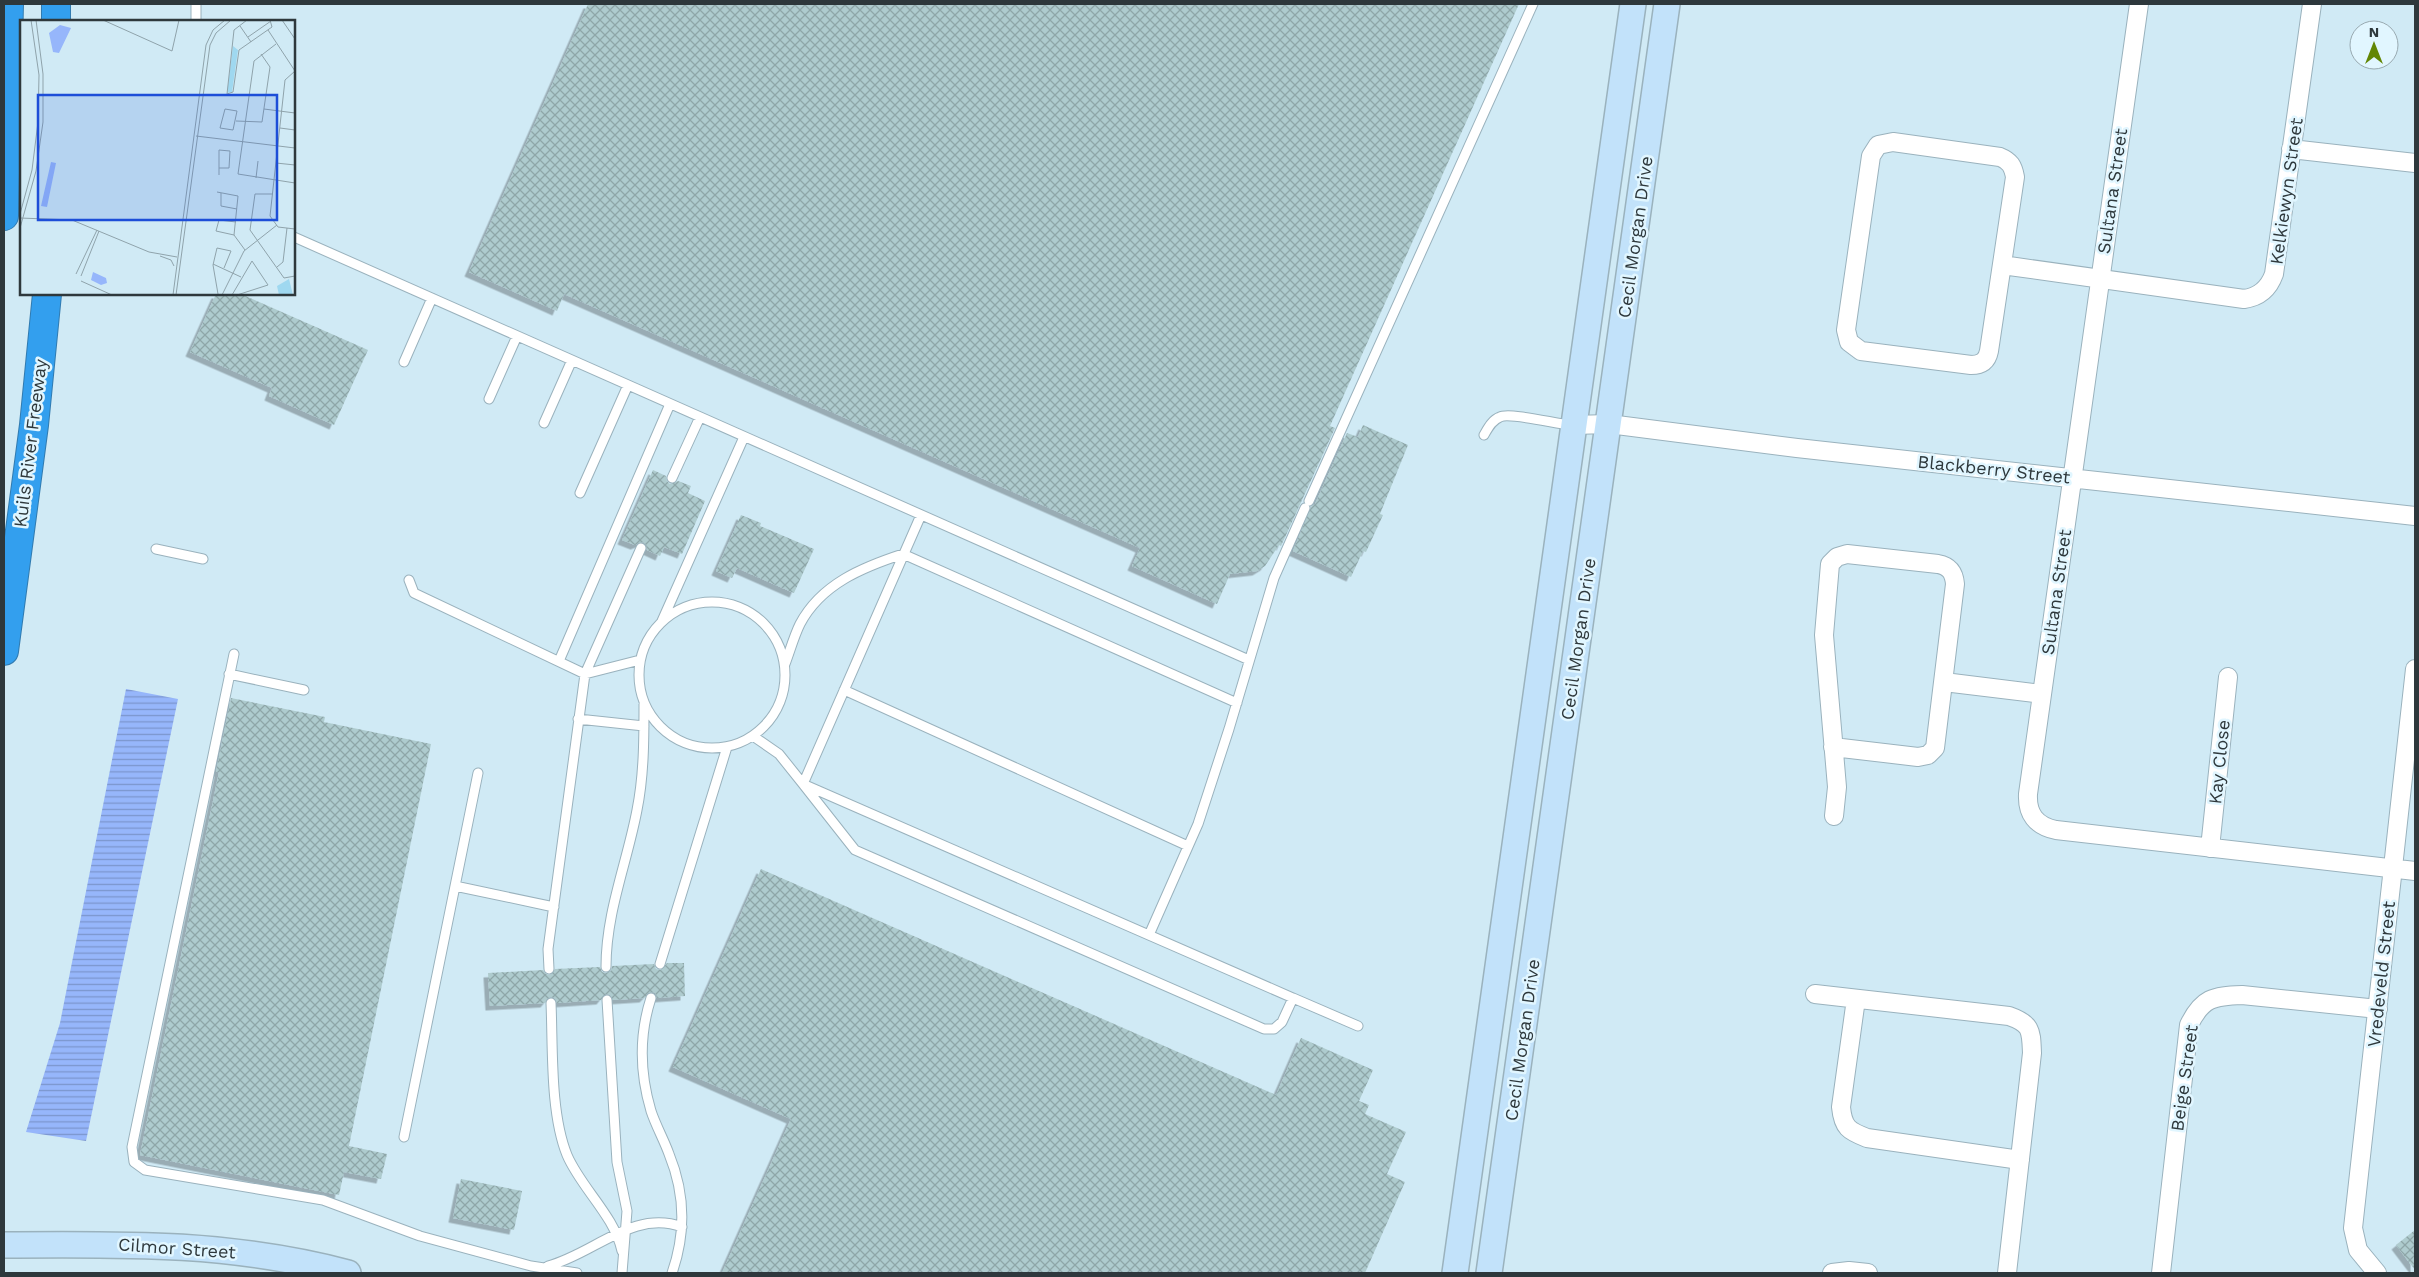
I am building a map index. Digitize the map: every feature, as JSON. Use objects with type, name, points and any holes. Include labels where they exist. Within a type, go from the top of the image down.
[{"type":"highway","points":[[4,216],[9,4]]},
{"type":"highway","points":[[56,4],[56,20]]},
{"type":"highway","name":"Kuils River Freeway","points":[[4,651],[34,425],[47,295]]},
{"type":"street","name":"Cecil Morgan Drive","points":[[1455,1273],[1633,4]]},
{"type":"street","name":"Cecil Morgan Drive","points":[[1489,1273],[1667,4]]},
{"type":"street","name":"Sultana Street","points":[[2139,4],[2027,802],[2032,817],[2039,824],[2056,830],[2415,871]]},
{"type":"street","name":"Kelkiewyn Street","points":[[2002,265],[2244,299],[2258,295],[2269,286],[2274,274],[2312,4]]},
{"type":"street","points":[[1893,142],[2000,157],[2010,163],[2015,177],[2002,265],[1988,356],[1981,364],[1971,365],[1860,350],[1854,347],[1849,342],[1846,330],[1871,156],[1875,148],[1883,143],[1893,142]]},
{"type":"street","points":[[2291,149],[2415,162]]},
{"type":"street","name":"Blackberry Street","points":[[1573,425],[1609,424],[1797,448],[2415,516]]},
{"type":"street","points":[[1833,747],[1918,757],[1928,756],[1937,744],[1954,584],[1952,572],[1948,568],[1938,564],[1847,554],[1837,557],[1828,569],[1824,635],[1836,787],[1834,816]]},
{"type":"street","name":"Vredeveld Street","points":[[2377,1273],[2358,1250],[2353,1228],[2414,694],[2415,669]]},
{"type":"street","name":"Kay Close","points":[[2210,848],[2228,677]]},
{"type":"street","points":[[1944,682],[2042,694]]},
{"type":"street","points":[[1815,994],[2009,1016],[2028,1025],[2031,1033],[2032,1053],[2006,1273]]},
{"type":"street","name":"Beige Street","points":[[2161,1273],[2189,1024],[2201,1004],[2209,999],[2224,995],[2242,995],[2378,1009]]},
{"type":"street","points":[[1856,999],[1841,1106],[1842,1120],[1851,1132],[1868,1138],[2020,1160]]},
{"type":"street","name":"Cilmor Street","points":[[4,1245],[139,1244],[223,1250],[290,1259],[348,1273]]},
{"type":"street","points":[[1832,1273],[1849,1271],[1868,1273]]},
{"type":"lane","points":[[196,4],[196,20]]},
{"type":"lane","points":[[1149,935],[1198,824],[1237,703],[1274,578],[1533,4]]},
{"type":"lane","points":[[295,237],[1249,660]]},
{"type":"lane","points":[[404,362],[432,298]]},
{"type":"lane","points":[[489,399],[517,336]]},
{"type":"lane","points":[[544,423],[572,360]]},
{"type":"lane","points":[[580,493],[628,385]]},
{"type":"lane","points":[[558,661],[670,404]]},
{"type":"lane","points":[[1484,435],[1491,424],[1502,416],[1513,415],[1545,423],[1573,425]]},
{"type":"lane","points":[[672,478],[700,417]]},
{"type":"lane","points":[[606,967],[608,933],[617,885],[637,810],[643,771],[644,704],[640,690],[640,660],[644,645],[662,621],[744,437]]},
{"type":"lane","points":[[803,784],[921,515]]},
{"type":"lane","points":[[549,969],[548,949],[585,674],[641,548]]},
{"type":"lane","points":[[156,549],[203,559]]},
{"type":"lane","points":[[785,664],[800,624],[819,598],[843,579],[878,562],[904,554],[1237,703]]},
{"type":"lane","points":[[408,580],[414,593],[585,674],[640,660]]},
{"type":"lane","points":[[644,704],[655,721],[675,738],[687,744],[707,748],[727,747],[753,736],[766,725],[776,712],[786,680],[785,664],[779,645],[769,628],[754,615],[737,606],[717,602],[698,603],[679,610],[662,621]]},
{"type":"lane","points":[[234,654],[132,1147],[134,1162],[145,1170],[323,1200],[420,1236],[531,1266],[577,1273]]},
{"type":"lane","points":[[229,674],[304,690]]},
{"type":"lane","points":[[844,690],[1188,846]]},
{"type":"lane","points":[[578,719],[644,726]]},
{"type":"lane","points":[[753,736],[778,754],[855,850],[1264,1029],[1274,1029],[1282,1022],[1292,998]]},
{"type":"lane","points":[[660,964],[727,747]]},
{"type":"lane","points":[[404,1137],[478,773]]},
{"type":"lane","points":[[803,784],[1358,1026]]},
{"type":"lane","points":[[455,886],[554,907]]},
{"type":"lane","points":[[651,998],[643,1028],[642,1062],[651,1112],[678,1180],[682,1204],[682,1238],[672,1273]]},
{"type":"lane","points":[[607,1000],[617,1162],[627,1211],[622,1273]]},
{"type":"lane","points":[[550,1003],[557,1114],[563,1143],[571,1164],[616,1234],[623,1259]]},
{"type":"lane","points":[[544,1267],[562,1262],[627,1228],[650,1222],[674,1224],[682,1227]]},
{"type":"water","points":[[126,689],[178,699],[86,1141],[26,1132],[60,1023]]},
{"type":"building","points":[[588,4],[1519,4],[1330,426],[1335,428],[1281,546],[1279,545],[1265,566],[1257,571],[1230,574],[1217,604],[1132,566],[1140,548],[564,294],[557,311],[469,272]]},
{"type":"building","points":[[216,295],[243,295],[368,350],[334,425],[269,396],[272,388],[190,352]]},
{"type":"building","points":[[1363,425],[1408,445],[1380,514],[1383,515],[1366,552],[1363,551],[1351,577],[1293,551],[1311,507],[1315,504],[1347,433],[1358,437]]},
{"type":"building","points":[[653,470],[666,476],[670,484],[678,481],[691,486],[688,493],[705,501],[682,554],[664,547],[660,556],[647,550],[643,542],[635,545],[622,540]]},
{"type":"building","points":[[741,515],[761,523],[760,526],[814,549],[794,593],[737,568],[732,578],[716,571]]},
{"type":"building","points":[[231,698],[325,717],[324,722],[431,744],[349,1146],[387,1154],[381,1179],[344,1172],[339,1195],[140,1155],[219,772],[216,772]]},
{"type":"building","points":[[761,869],[1276,1095],[1301,1038],[1373,1070],[1359,1101],[1369,1105],[1365,1114],[1406,1132],[1387,1174],[1405,1182],[1365,1273],[722,1273],[791,1119],[673,1067]]},
{"type":"building","points":[[667,963],[684,963],[685,996],[657,998],[655,993],[650,992],[644,998],[613,1000],[610,995],[606,994],[601,1000],[557,1003],[554,998],[550,997],[545,1003],[490,1006],[488,973],[543,970],[546,974],[550,975],[555,969],[600,967],[602,972],[606,973],[611,971],[612,966],[654,964],[656,969],[661,970]]},
{"type":"building","points":[[461,1179],[522,1191],[514,1230],[453,1218]]},
{"type":"building","points":[[2415,1230],[2415,1270],[2396,1245]]}]
